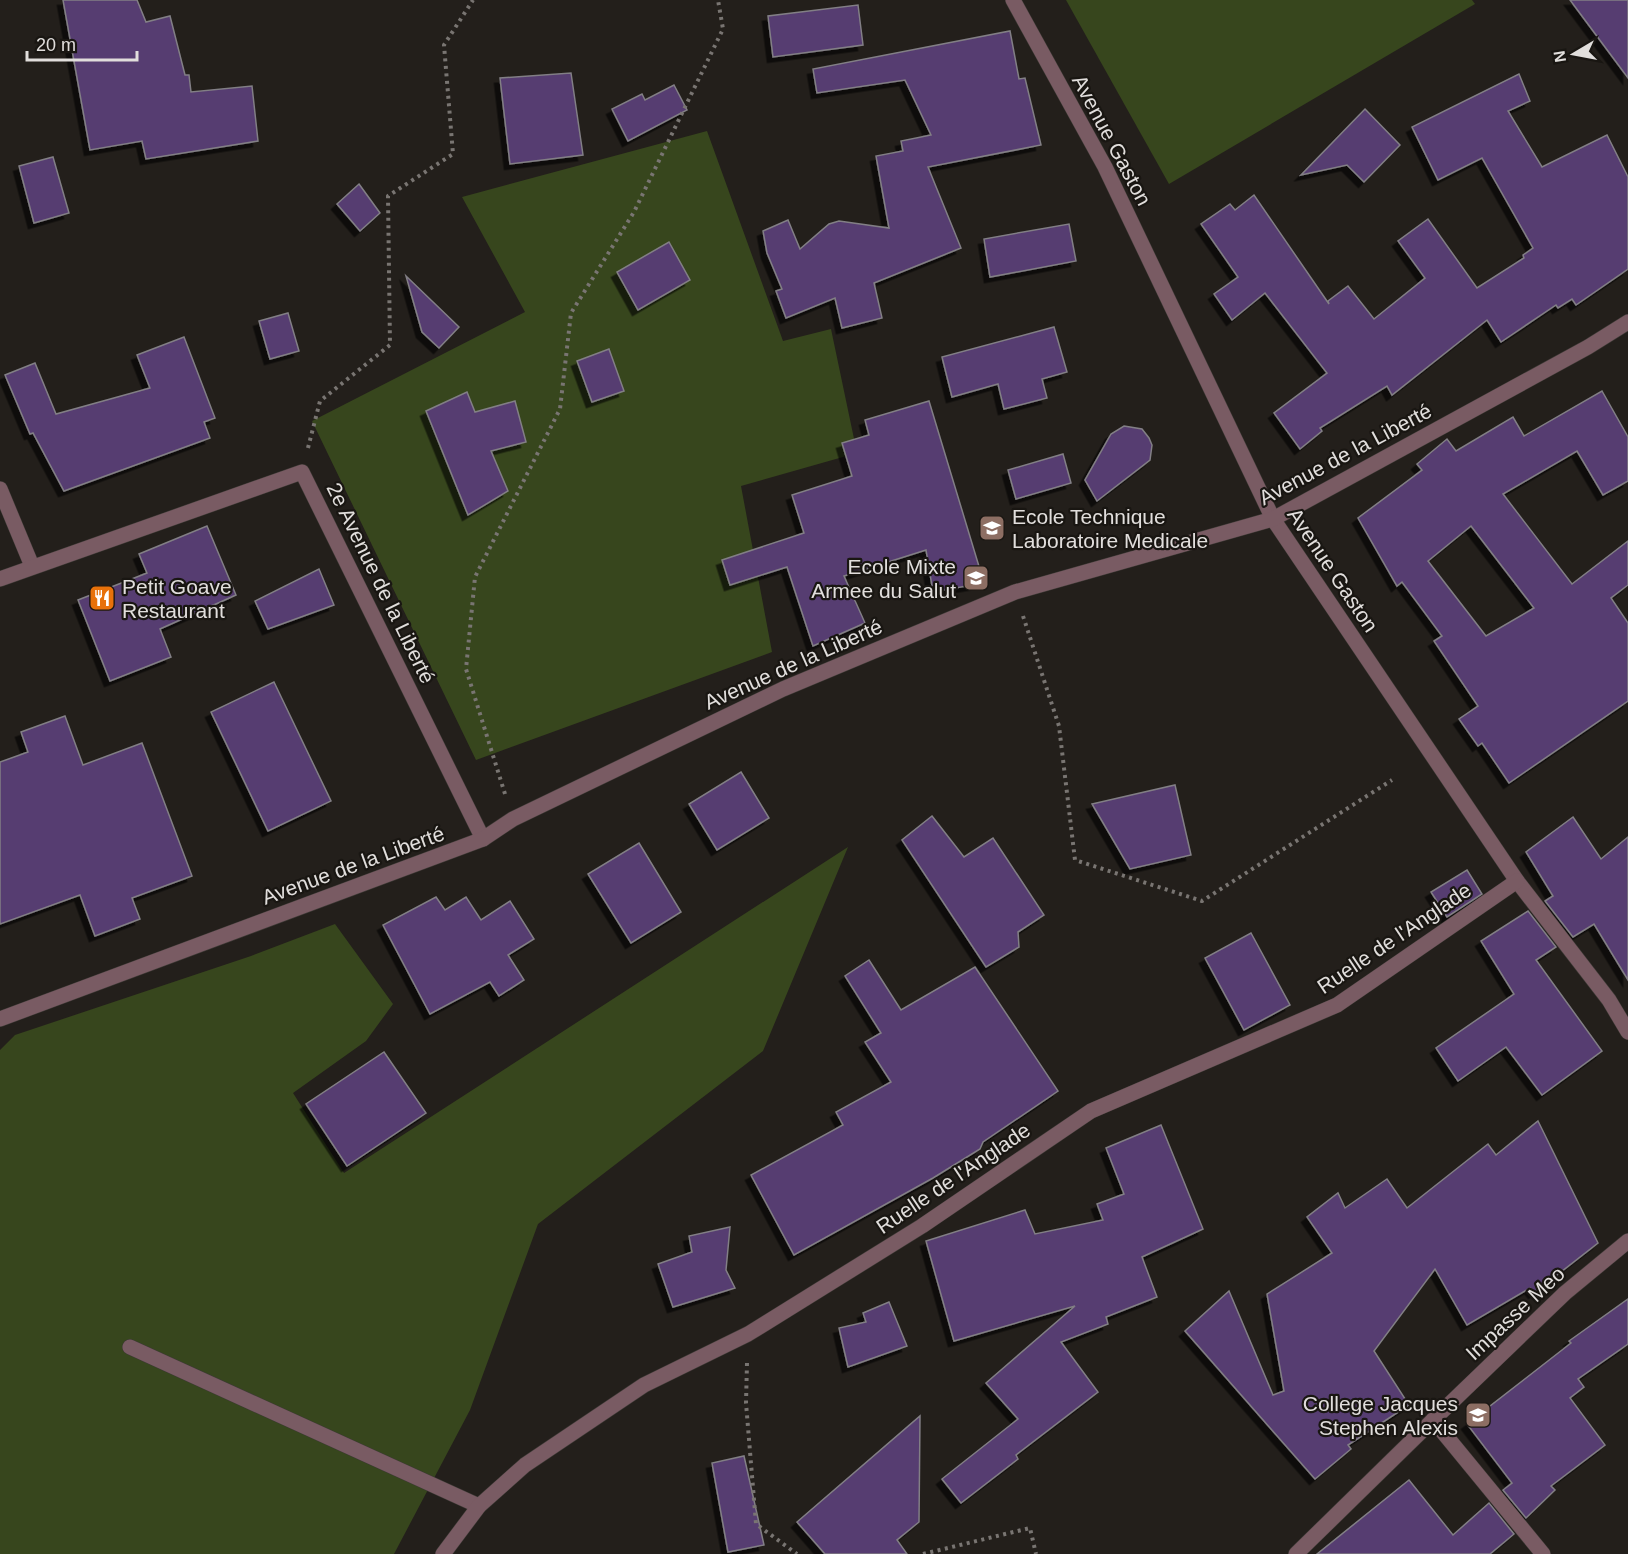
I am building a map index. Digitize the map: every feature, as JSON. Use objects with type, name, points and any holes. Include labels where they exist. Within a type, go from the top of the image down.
[{"type":"street","name":"Avenue Gaston","points":[[1013,0],[1105,167],[1273,519],[1517,881],[1609,999],[1628,1032]]},
{"type":"street","name":"Avenue de la Liberté","points":[[0,1019],[483,839],[513,819],[783,688],[1015,592],[1273,519],[1588,347],[1628,322]]},
{"type":"street","name":"2e Avenue de la Liberté","points":[[0,579],[303,472],[483,839]]},
{"type":"street","points":[[0,489],[32,566]]},
{"type":"street","name":"Ruelle de l'Anglade","points":[[443,1554],[479,1506],[525,1465],[644,1385],[748,1334],[922,1226],[1091,1111],[1336,1005],[1517,881]]},
{"type":"street","name":"Impasse Meo","points":[[1296,1554],[1565,1293],[1628,1240]]},
{"type":"street","points":[[130,1347],[479,1506]]},
{"type":"street","points":[[1433,1420],[1543,1554]]},
{"type":"path","points":[[303,472],[320,400],[390,345],[388,196],[453,154],[444,45],[473,0]]},
{"type":"path","points":[[513,819],[466,669],[476,577],[560,409],[571,313],[634,212],[723,29],[718,0]]},
{"type":"path","points":[[1015,592],[1059,726],[1075,860],[1202,902],[1392,780]]},
{"type":"path","points":[[748,1334],[746,1403],[756,1524],[797,1554]]},
{"type":"path","points":[[923,1554],[1030,1528],[1036,1554]]},
{"type":"green space","points":[[1066,0],[1472,0],[1475,4],[1169,184]]},
{"type":"green space","points":[[707,131],[783,341],[831,329],[857,453],[741,486],[772,652],[476,760],[312,421],[525,312],[462,197]]},
{"type":"green space","points":[[848,847],[763,1051],[538,1224],[470,1410],[394,1554],[0,1554],[0,1050],[15,1035],[251,956],[335,924],[393,1004],[366,1041],[293,1093],[344,1173]]},
{"type":"building","points":[[63,0],[137,0],[146,22],[170,16],[185,75],[189,75],[191,92],[252,86],[258,141],[146,159],[142,141],[90,150]]},
{"type":"building","points":[[1570,0],[1628,0],[1628,78]]},
{"type":"building","points":[[858,5],[863,45],[773,57],[768,16]]},
{"type":"building","points":[[1010,31],[1019,79],[1025,78],[1041,145],[928,167],[961,248],[874,283],[882,318],[842,328],[835,298],[786,318],[776,291],[782,289],[767,253],[763,231],[788,220],[800,249],[829,224],[839,221],[889,228],[876,156],[903,151],[901,141],[931,135],[905,80],[817,93],[813,69]]},
{"type":"building","points":[[571,73],[583,155],[510,164],[500,78]]},
{"type":"building","points":[[1519,74],[1530,101],[1508,111],[1542,167],[1607,135],[1628,177],[1628,269],[1576,305],[1572,299],[1558,308],[1556,305],[1501,342],[1487,320],[1392,395],[1387,386],[1320,428],[1322,431],[1300,449],[1274,413],[1327,373],[1265,293],[1232,320],[1214,294],[1238,277],[1201,224],[1230,204],[1235,210],[1254,195],[1329,304],[1328,301],[1348,286],[1374,319],[1425,278],[1398,241],[1428,219],[1477,288],[1524,258],[1523,255],[1533,248],[1482,158],[1438,180],[1412,127]]},
{"type":"building","points":[[674,85],[687,110],[628,141],[612,109],[642,94],[645,100]]},
{"type":"building","points":[[1365,109],[1400,145],[1364,182],[1347,165],[1301,175]]},
{"type":"building","points":[[53,157],[69,213],[34,223],[19,166]]},
{"type":"building","points":[[359,184],[380,213],[360,231],[337,204]]},
{"type":"building","points":[[1069,224],[1076,261],[990,277],[984,239]]},
{"type":"building","points":[[669,242],[690,280],[638,310],[617,272]]},
{"type":"building","points":[[406,276],[459,327],[439,348],[422,332]]},
{"type":"building","points":[[288,313],[299,351],[270,359],[259,321]]},
{"type":"building","points":[[1054,327],[1067,372],[1042,379],[1047,398],[1004,409],[998,384],[952,397],[942,357]]},
{"type":"building","points":[[184,337],[215,418],[204,422],[210,438],[64,491],[33,433],[30,434],[5,375],[35,363],[56,414],[150,388],[137,355]]},
{"type":"building","points":[[609,349],[624,391],[592,402],[577,361]]},
{"type":"building","points":[[1602,391],[1628,437],[1628,481],[1603,495],[1577,451],[1503,494],[1572,584],[1628,541],[1628,585],[1611,598],[1628,623],[1628,701],[1509,783],[1482,743],[1478,746],[1459,719],[1478,706],[1434,641],[1442,636],[1402,582],[1397,586],[1358,518],[1422,470],[1417,464],[1447,439],[1456,451],[1513,417],[1524,436]],"holes":[[[1471,526],[1534,608],[1486,636],[1428,561]]]},
{"type":"building","points":[[467,392],[475,412],[515,401],[526,442],[491,451],[508,491],[468,515],[426,411]]},
{"type":"building","points":[[929,401],[984,583],[933,592],[926,550],[844,576],[865,623],[813,646],[787,567],[730,585],[722,560],[804,533],[792,495],[852,476],[842,443],[869,435],[865,420]]},
{"type":"building","points":[[1124,426],[1142,429],[1149,438],[1152,445],[1150,460],[1097,501],[1085,480],[1111,434]]},
{"type":"building","points":[[1063,454],[1071,483],[1016,499],[1008,470]]},
{"type":"building","points":[[207,526],[236,595],[160,629],[171,657],[110,681],[78,600],[147,573],[139,554]]},
{"type":"building","points":[[319,569],[334,605],[268,629],[255,601]]},
{"type":"building","points":[[274,682],[331,801],[268,831],[211,712]]},
{"type":"building","points":[[65,716],[83,765],[142,743],[192,876],[132,898],[140,919],[95,936],[80,895],[0,924],[0,762],[28,752],[21,732]]},
{"type":"building","points":[[741,772],[769,818],[717,850],[689,804]]},
{"type":"building","points":[[1175,785],[1191,855],[1130,869],[1092,804]]},
{"type":"building","points":[[932,816],[964,857],[993,838],[1044,915],[1018,932],[1019,947],[986,967],[902,840]]},
{"type":"building","points":[[1573,817],[1601,859],[1628,837],[1628,980],[1594,924],[1573,937],[1545,901],[1553,896],[1526,852]]},
{"type":"building","points":[[639,843],[681,912],[631,943],[588,874]]},
{"type":"building","points":[[1467,870],[1482,894],[1447,917],[1431,892]]},
{"type":"building","points":[[436,897],[445,910],[466,897],[481,920],[510,901],[534,939],[508,955],[524,980],[499,996],[490,982],[430,1014],[383,925]]},
{"type":"building","points":[[1528,911],[1556,947],[1536,960],[1602,1051],[1542,1095],[1506,1047],[1458,1081],[1436,1048],[1514,994],[1481,941]]},
{"type":"building","points":[[1251,933],[1290,1005],[1244,1030],[1205,958]]},
{"type":"building","points":[[869,960],[901,1010],[975,967],[1058,1091],[983,1142],[980,1149],[933,1178],[794,1255],[751,1175],[843,1125],[836,1112],[891,1082],[865,1042],[881,1033],[845,976]]},
{"type":"building","points":[[384,1052],[426,1113],[347,1166],[306,1104]]},
{"type":"building","points":[[1538,1121],[1598,1243],[1534,1293],[1530,1288],[1467,1325],[1435,1269],[1374,1351],[1409,1405],[1348,1445],[1351,1449],[1315,1479],[1185,1331],[1229,1291],[1273,1395],[1284,1391],[1267,1294],[1332,1253],[1307,1217],[1338,1193],[1345,1208],[1387,1179],[1407,1208],[1488,1144],[1496,1155]]},
{"type":"building","points":[[1161,1125],[1203,1229],[1142,1257],[1157,1297],[1106,1317],[1108,1324],[1061,1342],[1098,1392],[1016,1455],[1018,1459],[961,1503],[942,1479],[1018,1419],[986,1383],[1075,1306],[954,1341],[926,1241],[1025,1210],[1035,1234],[1103,1220],[1097,1204],[1124,1194],[1106,1148]]},
{"type":"building","points":[[730,1227],[726,1270],[735,1288],[673,1307],[658,1264],[692,1252],[689,1236]]},
{"type":"building","points":[[1628,1299],[1628,1344],[1578,1379],[1584,1387],[1570,1398],[1605,1445],[1551,1486],[1555,1490],[1526,1518],[1503,1490],[1512,1483],[1467,1424],[1571,1343],[1569,1341]]},
{"type":"building","points":[[889,1302],[907,1346],[848,1367],[839,1328],[866,1322],[863,1313]]},
{"type":"building","points":[[920,1416],[919,1522],[897,1540],[907,1554],[825,1554],[797,1522]]},
{"type":"building","points":[[744,1456],[764,1545],[728,1552],[712,1463]]},
{"type":"building","points":[[1409,1480],[1453,1535],[1489,1503],[1514,1534],[1490,1554],[1317,1554]]},
{"type":"place","name":"Ecole Technique Laboratoire Medicale","points":[[992,528]]},
{"type":"place","name":"Ecole Mixte Armee du Salut","points":[[976,578]]},
{"type":"place","name":"Petit Goave Restaurant","points":[[102,598]]},
{"type":"place","name":"College Jacques Stephen Alexis","points":[[1478,1415]]}]
